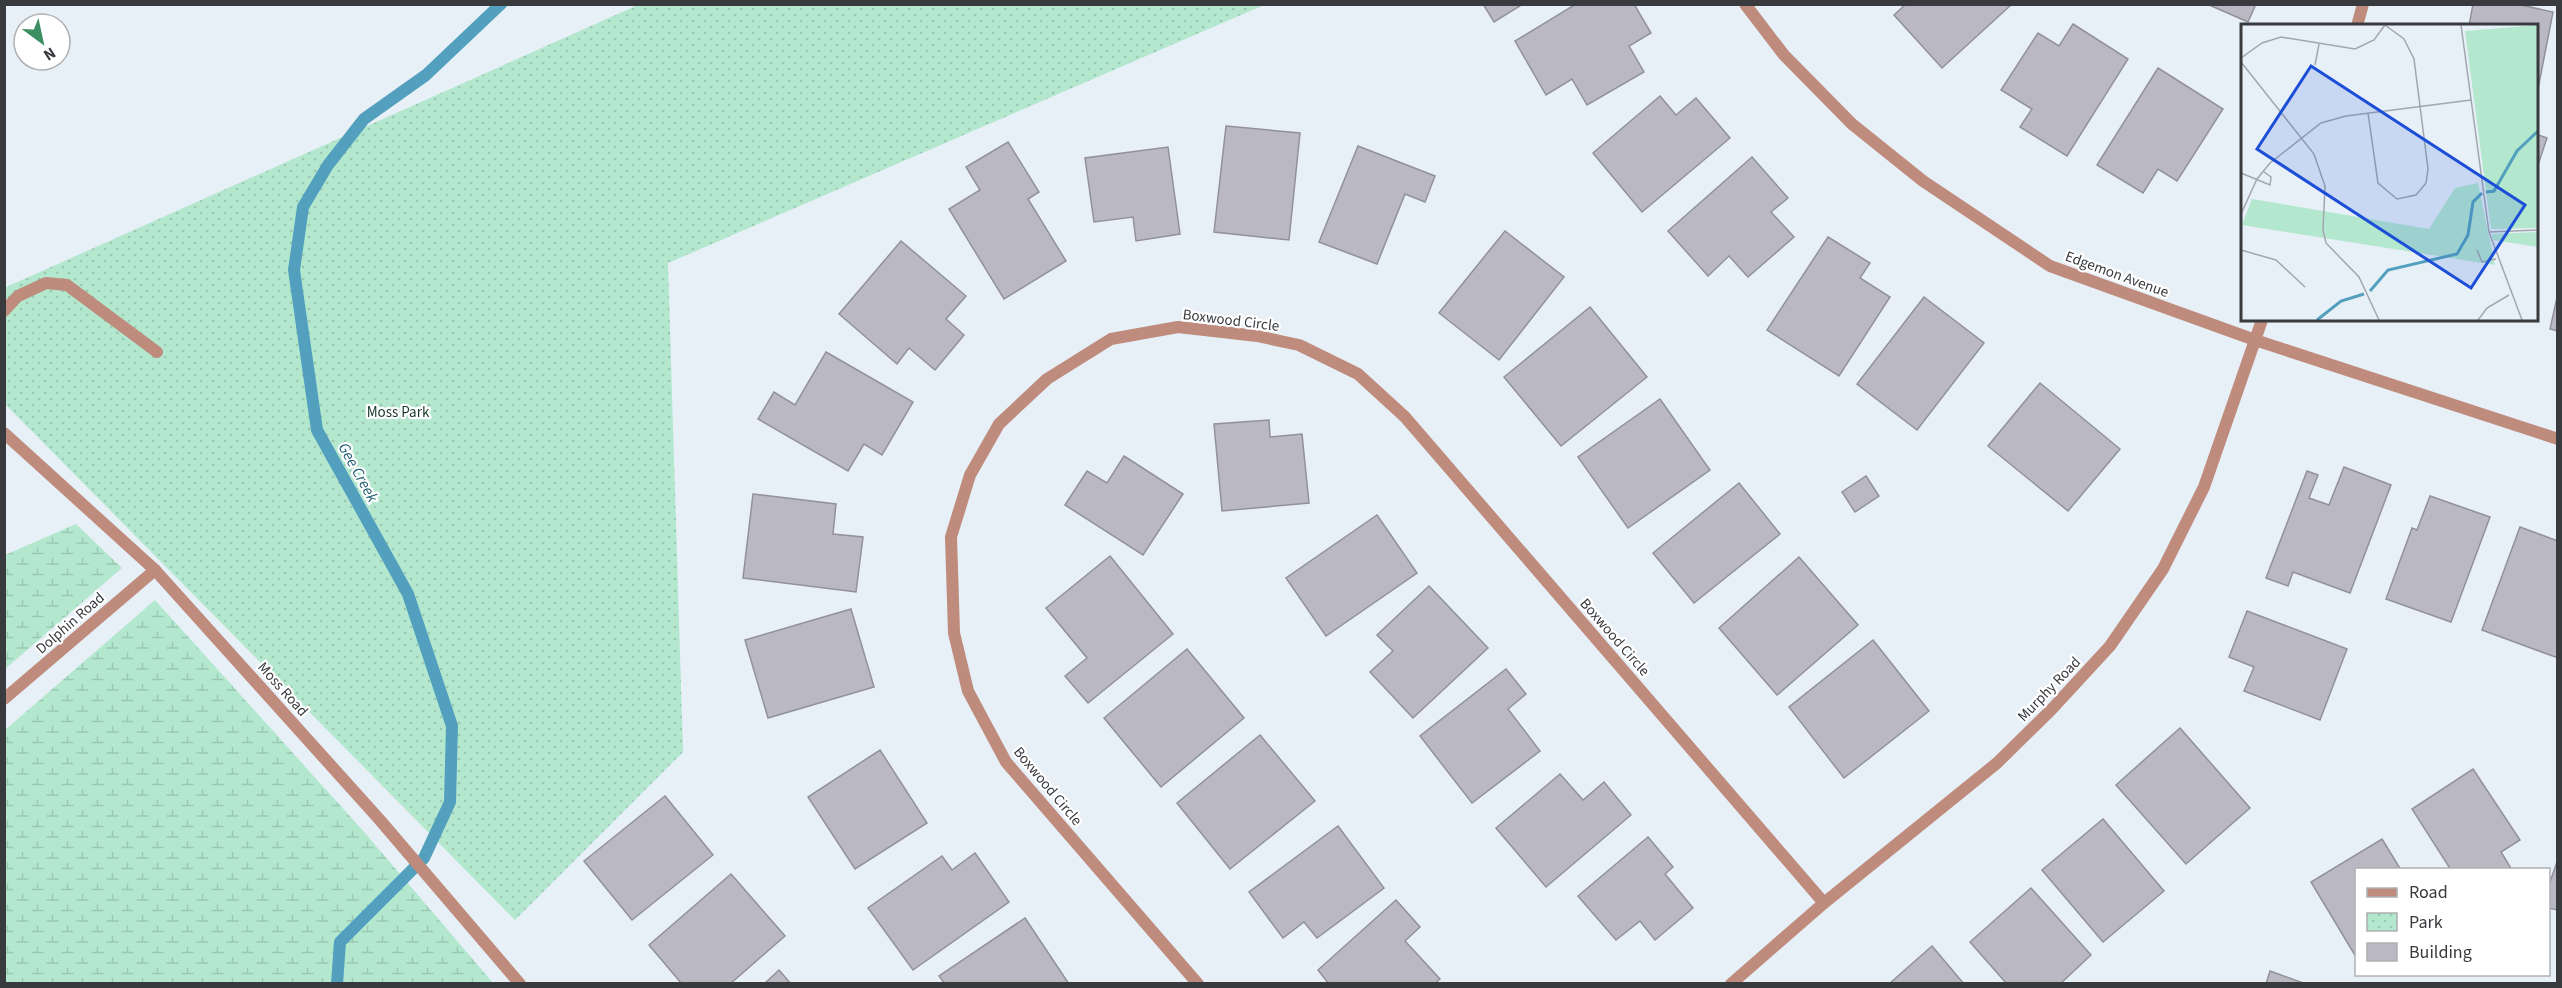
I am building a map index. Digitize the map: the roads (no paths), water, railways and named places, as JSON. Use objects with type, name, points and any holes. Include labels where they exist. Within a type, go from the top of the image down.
[{"type":"street","name":"Edgemon Avenue","points":[[1745,4],[1784,55],[1852,124],[1923,181],[2050,266],[2255,340],[2558,439]]},
{"type":"street","points":[[2357,24],[2362,4]]},
{"type":"street","points":[[4,311],[18,296],[46,283],[67,285],[157,352]]},
{"type":"street","name":"Murphy Road","points":[[1731,984],[1824,903],[1997,763],[2051,710],[2110,646],[2163,569],[2204,487],[2262,321]]},
{"type":"street","name":"Boxwood Circle","points":[[1198,984],[1006,762],[968,691],[954,633],[951,537],[970,475],[999,424],[1047,379],[1111,339],[1178,327],[1257,336],[1299,345],[1358,374],[1405,417],[1824,903]]},
{"type":"street","name":"Moss Road","points":[[4,433],[155,570],[379,819],[520,984]]},
{"type":"street","name":"Dolphin Road","points":[[4,699],[155,570]]},
{"type":"waterway","name":"Gee Creek","points":[[337,984],[340,942],[424,858],[450,802],[452,726],[408,594],[317,430],[294,270],[303,207],[328,165],[364,119],[426,75],[501,4]]},
{"type":"park label","name":"Moss Park","points":[[398,412]]}]
